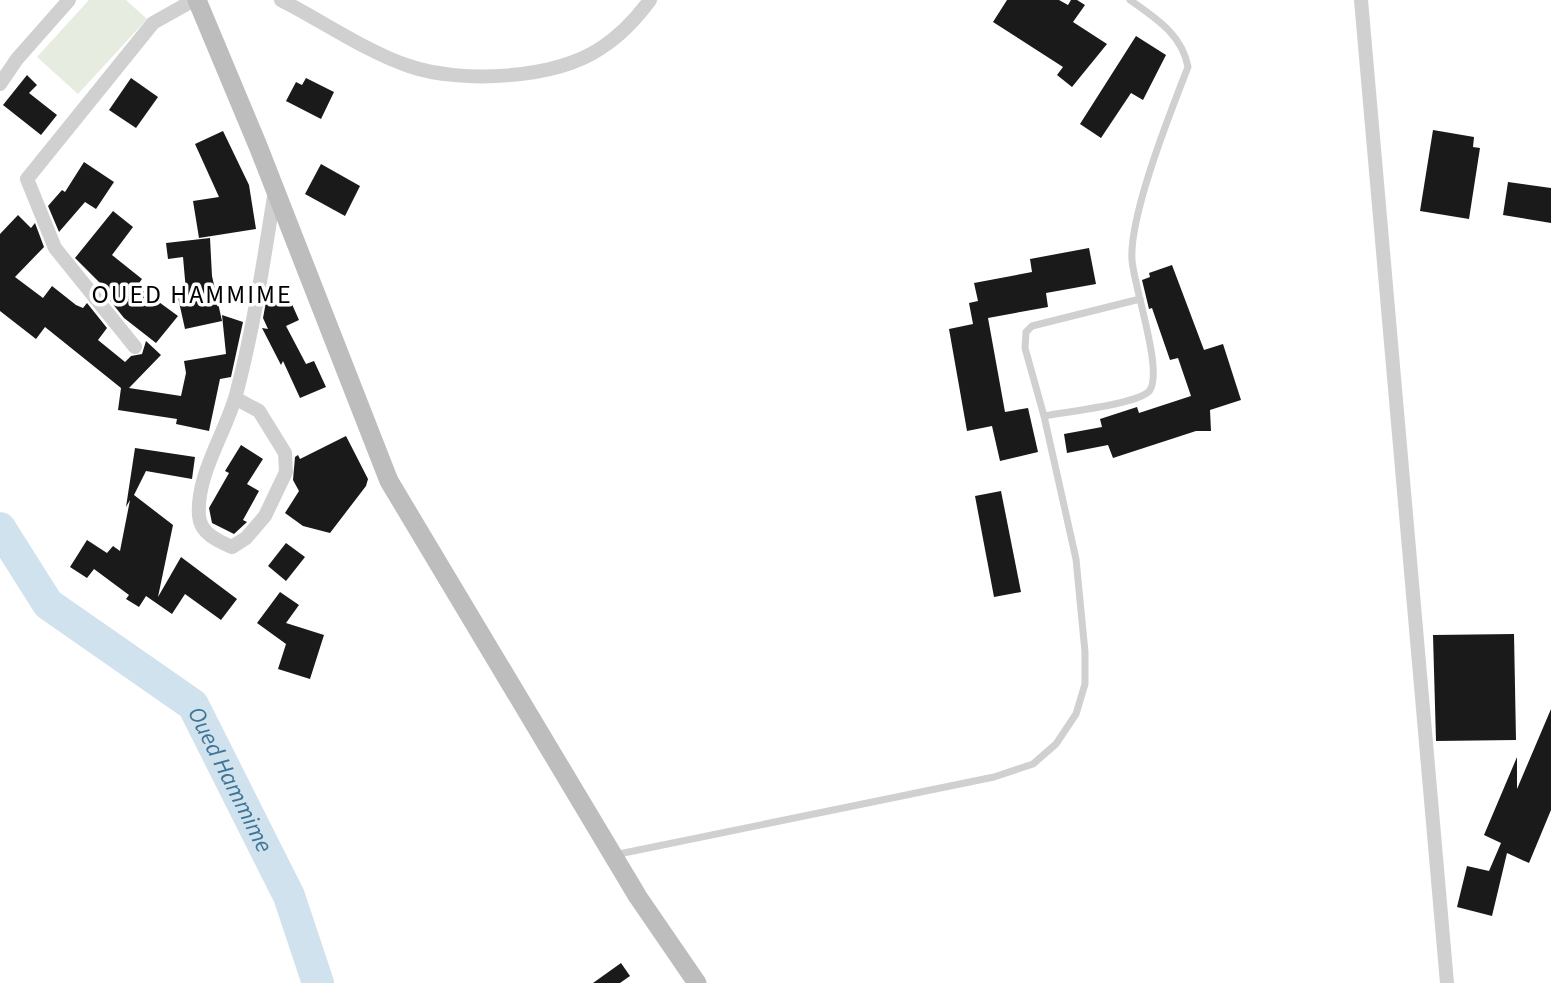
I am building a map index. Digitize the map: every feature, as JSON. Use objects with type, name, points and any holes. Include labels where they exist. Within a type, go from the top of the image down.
[{"type":"main road","points":[[195,0],[275,189],[389,481],[613,855],[697,983]]},
{"type":"street","points":[[0,84],[17,59],[69,0]]},
{"type":"street","points":[[135,347],[55,248],[27,178],[153,23],[195,0]]},
{"type":"street","points":[[281,0],[410,67],[474,79],[540,72],[599,50],[633,23],[650,0]]},
{"type":"street","points":[[1361,0],[1447,983]]},
{"type":"street","points":[[235,398],[259,411],[285,453],[286,471],[265,516],[246,538],[232,547],[213,539],[199,520],[199,495],[235,398],[253,325],[275,189]]},
{"type":"lane","points":[[1044,416],[1141,397],[1149,392],[1153,384],[1154,366],[1132,259],[1134,229],[1188,66],[1185,52],[1176,37],[1130,0]]},
{"type":"lane","points":[[613,855],[994,777],[1033,764],[1056,744],[1076,714],[1085,684],[1085,652],[1076,559],[1044,416],[1025,348],[1026,332],[1032,326],[1140,299]]},
{"type":"shaded area","points":[[89,0],[126,0],[147,19],[78,94],[37,57]]},
{"type":"building","points":[[1007,0],[1059,0],[1068,5],[1071,0],[1077,0],[1085,5],[1073,22],[1107,44],[1072,87],[1057,75],[1063,67],[993,22]]},
{"type":"building","points":[[1136,36],[1166,55],[1143,100],[1131,93],[1101,138],[1080,124]]},
{"type":"building","points":[[27,75],[37,85],[29,93],[57,115],[41,135],[3,105]]},
{"type":"building","points":[[131,78],[158,97],[136,128],[109,110]]},
{"type":"building","points":[[306,78],[334,92],[321,119],[286,101],[296,82],[302,85]]},
{"type":"building","points":[[1433,130],[1474,137],[1473,147],[1480,148],[1469,219],[1420,211]]},
{"type":"building","points":[[223,131],[249,185],[256,229],[199,238],[193,201],[219,197],[195,144]]},
{"type":"building","points":[[84,162],[114,182],[96,209],[85,202],[59,232],[48,206],[62,190],[65,192]]},
{"type":"building","points":[[321,164],[360,186],[345,216],[305,194]]},
{"type":"building","points":[[1508,182],[1551,188],[1551,223],[1503,215]]},
{"type":"building","points":[[113,211],[133,227],[112,255],[142,279],[137,286],[178,316],[156,343],[124,318],[100,288],[102,285],[75,258]]},
{"type":"building","points":[[18,215],[31,228],[35,223],[44,247],[15,277],[43,298],[52,286],[76,305],[83,308],[87,303],[107,328],[98,340],[125,362],[131,356],[142,354],[146,341],[161,355],[129,388],[181,396],[186,373],[184,361],[226,354],[222,315],[243,322],[231,377],[220,379],[209,431],[176,424],[177,419],[118,410],[121,388],[45,327],[36,339],[0,311],[0,234]]},
{"type":"building","points":[[210,238],[212,276],[222,321],[185,329],[177,293],[186,291],[183,257],[168,259],[166,243]]},
{"type":"building","points":[[1089,248],[1096,284],[1046,293],[1048,307],[988,318],[1005,412],[1028,408],[1038,452],[1000,461],[992,426],[967,431],[949,329],[973,324],[969,303],[978,301],[974,283],[1032,272],[1030,259]]},
{"type":"building","points":[[1172,265],[1204,350],[1223,344],[1241,400],[1210,410],[1211,431],[1196,431],[1113,458],[1108,445],[1067,453],[1064,434],[1102,427],[1100,419],[1137,407],[1139,413],[1191,396],[1178,358],[1170,360],[1152,308],[1149,309],[1142,280],[1150,277],[1149,273]]},
{"type":"building","points":[[283,284],[299,320],[286,326],[306,364],[314,361],[326,387],[300,398],[283,361],[281,365],[262,328],[268,329],[263,318],[268,291]]},
{"type":"building","points":[[346,436],[368,479],[366,486],[330,533],[303,526],[285,513],[299,491],[293,480],[295,457],[298,455],[300,459]]},
{"type":"building","points":[[241,445],[263,459],[247,484],[259,491],[243,520],[247,522],[234,534],[212,523],[209,508],[229,473],[225,471]]},
{"type":"building","points":[[135,448],[195,457],[192,479],[146,471],[134,495],[173,525],[158,597],[181,557],[237,599],[221,620],[185,594],[172,614],[146,596],[139,607],[126,599],[129,595],[94,569],[87,578],[70,567],[87,540],[107,553],[113,546],[120,551],[130,500],[126,507]]},
{"type":"building","points":[[1001,491],[1021,592],[994,597],[975,496]]},
{"type":"building","points":[[286,543],[305,557],[286,581],[268,566]]},
{"type":"building","points":[[280,592],[299,605],[286,623],[324,635],[310,679],[278,669],[286,644],[257,623]]},
{"type":"building","points":[[1514,634],[1516,740],[1436,741],[1433,635]]},
{"type":"building","points":[[1551,709],[1551,810],[1529,863],[1507,853],[1492,916],[1457,907],[1467,866],[1489,871],[1501,843],[1484,835],[1517,757],[1517,789]]},
{"type":"building","points":[[621,963],[630,976],[620,983],[593,983]]},
{"type":"waterway","name":"Oued Hammime","points":[[0,528],[48,604],[193,705],[289,896],[318,983]]},
{"type":"district","name":"OUED HAMMIME","points":[[192,294]]}]
